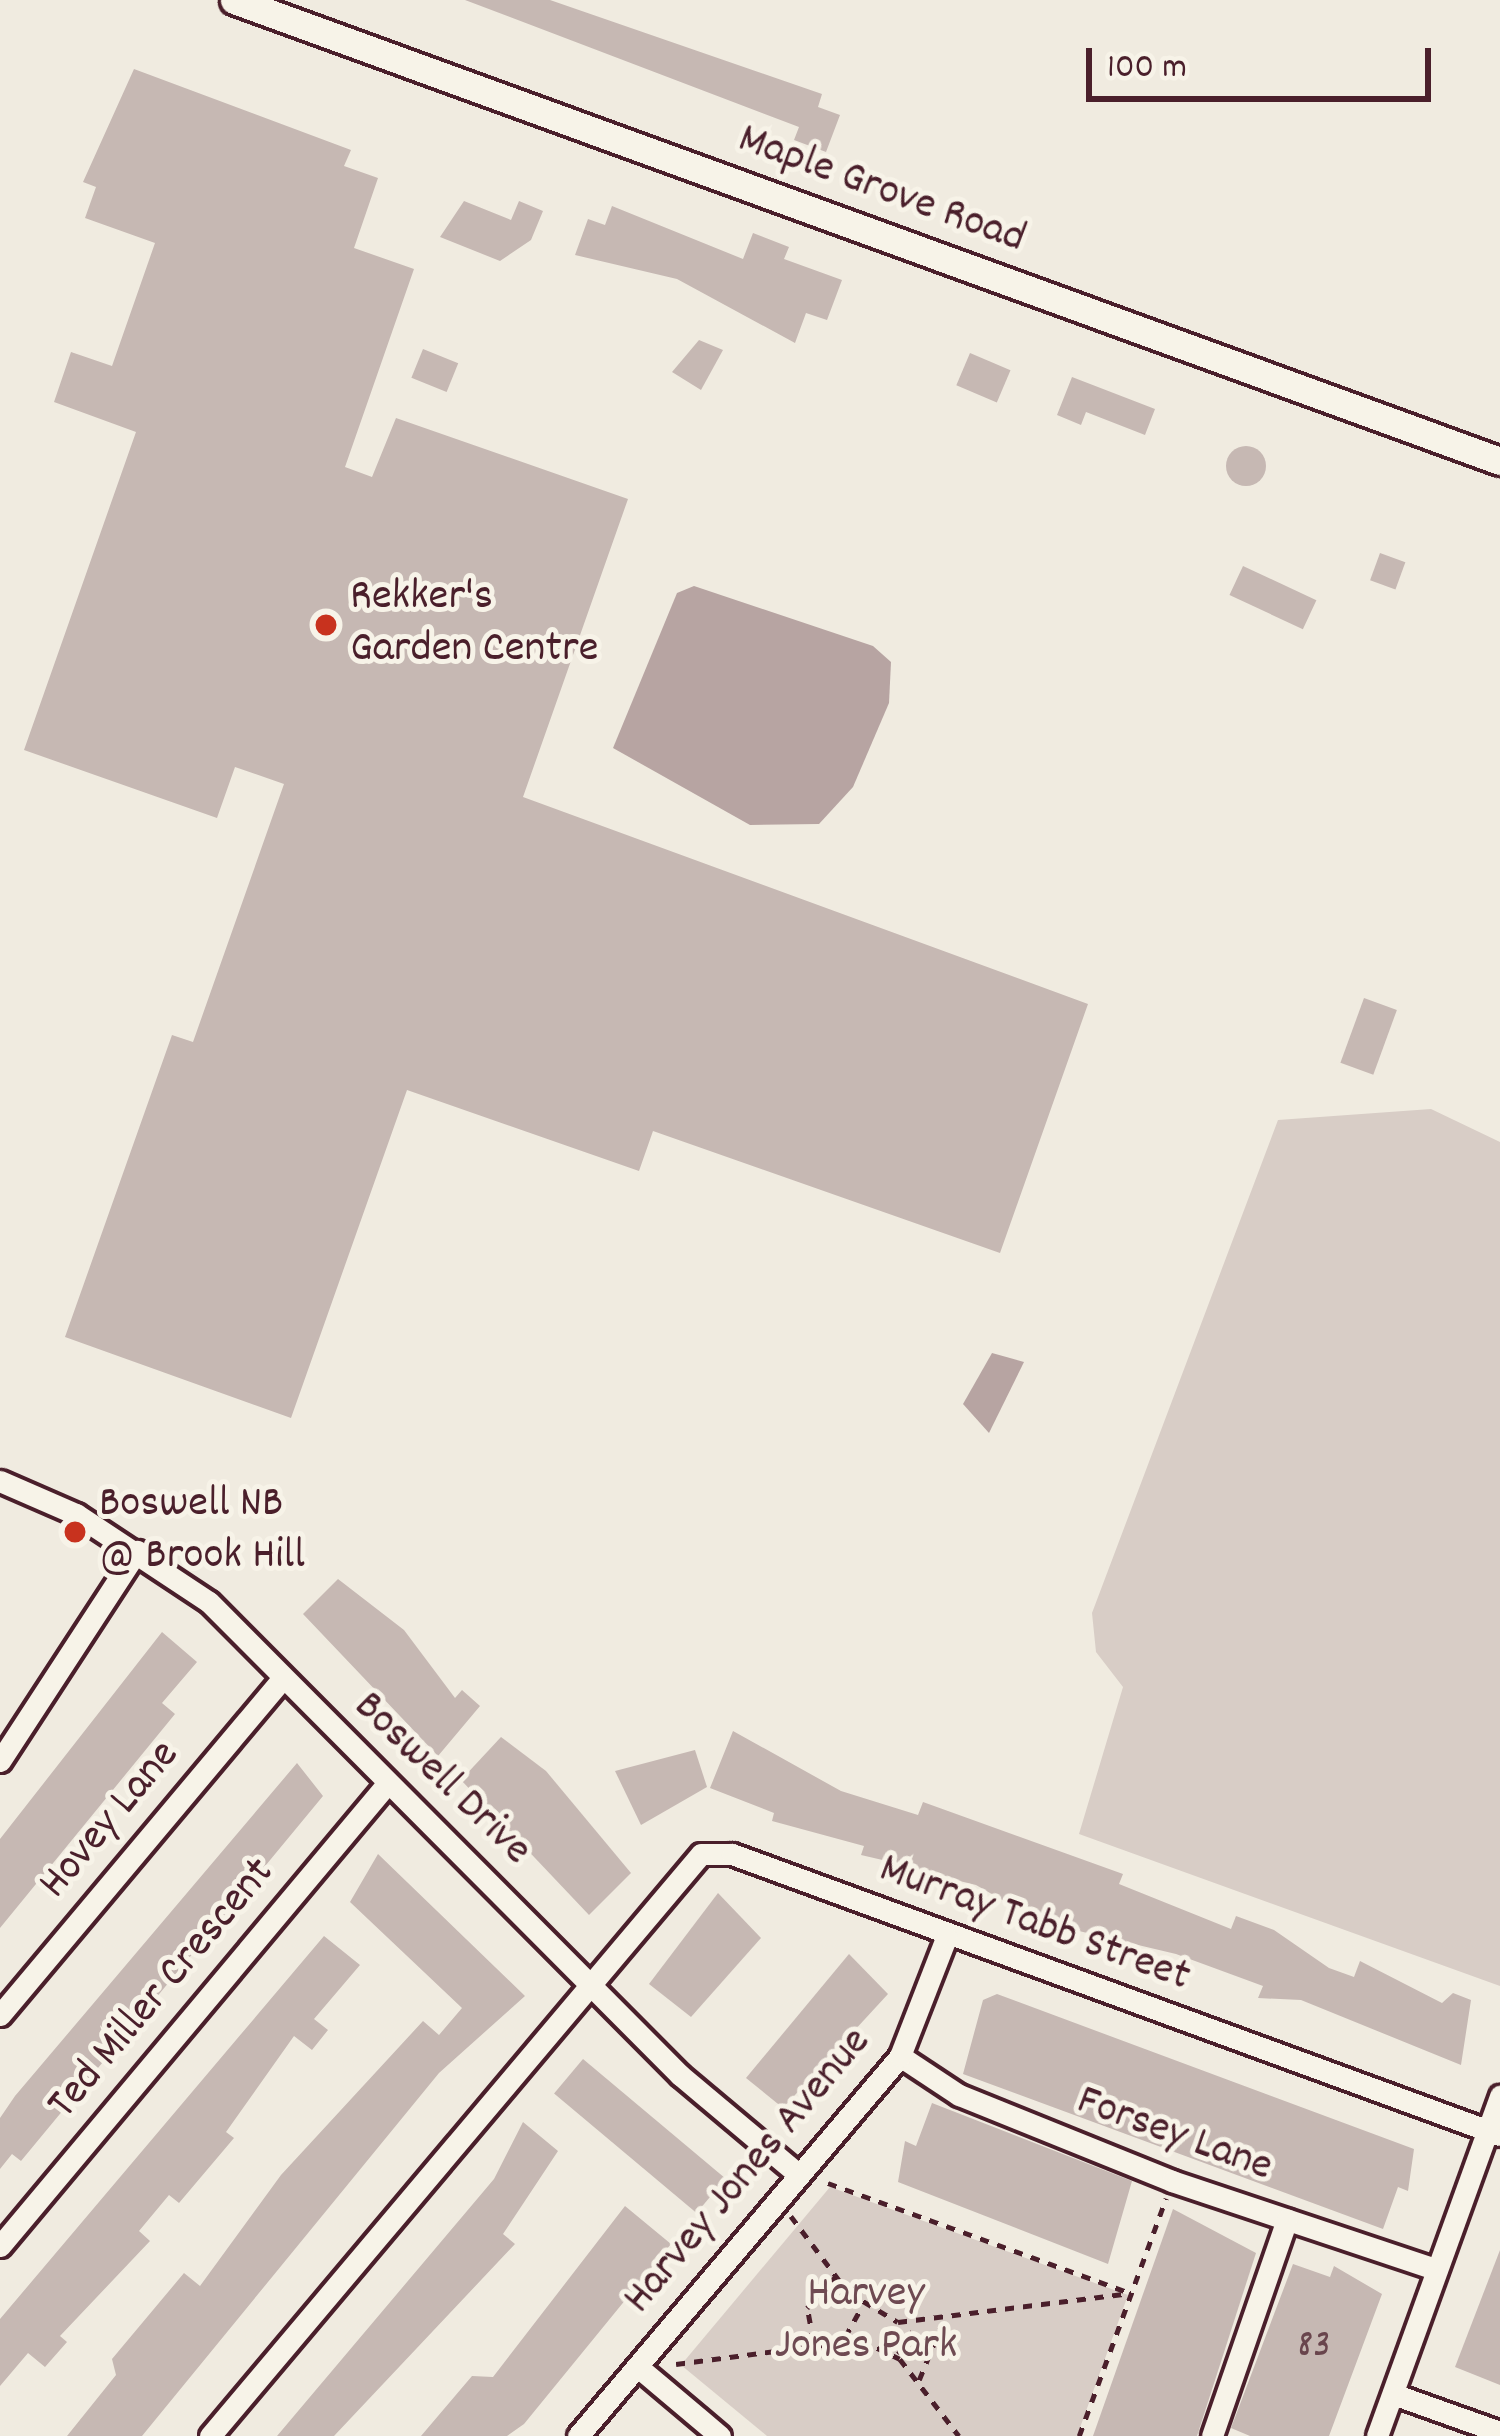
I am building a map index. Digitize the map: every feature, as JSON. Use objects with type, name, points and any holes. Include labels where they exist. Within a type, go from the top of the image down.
[{"type":"street","name":"Maple Grove Road","points":[[234,0],[1500,460]]},
{"type":"street","name":"Boswell Drive","points":[[0,1481],[137,1551],[209,1602],[386,1785],[589,1982],[799,2175]]},
{"type":"street","points":[[0,1761],[137,1551]]},
{"type":"street","name":"Hovey Lane","points":[[0,2015],[283,1678]]},
{"type":"street","name":"Ted Miller Crescent","points":[[5,2231],[386,1785]]},
{"type":"street","name":"Murray Tabb Street","points":[[589,1982],[691,1861],[716,1851],[1494,2133]]},
{"type":"street","name":"Harvey Jones Avenue","points":[[578,2436],[900,2056],[946,1938]]},
{"type":"street","points":[[210,2436],[589,1982]]},
{"type":"street","name":"Forsey Lane","points":[[900,2056],[959,2095],[1172,2181],[1432,2268]]},
{"type":"street","points":[[1377,2436],[1432,2268],[1494,2133],[1500,2096]]},
{"type":"street","points":[[1212,2436],[1287,2220]]},
{"type":"street","points":[[638,2367],[720,2436]]},
{"type":"street","points":[[1393,2394],[1500,2432]]},
{"type":"path","points":[[1079,2436],[1172,2181]]},
{"type":"path","points":[[829,2183],[1131,2293]]},
{"type":"path","points":[[774,2204],[859,2303],[917,2325],[1131,2293]]},
{"type":"path","points":[[813,2342],[807,2308],[836,2276]]},
{"type":"path","points":[[844,2338],[860,2324],[859,2303]]},
{"type":"path","points":[[918,2381],[942,2324]]},
{"type":"path","points":[[900,2360],[898,2344],[917,2325]]},
{"type":"path","points":[[676,2364],[844,2338],[900,2360],[959,2436]]},
{"type":"green space","points":[[1431,1109],[1500,1142],[1500,1986],[1079,1834],[1123,1687],[1096,1652],[1092,1613],[1278,1120]]},
{"type":"green space","name":"Harvey Jones Park","points":[[830,2187],[1128,2295],[1077,2436],[767,2436],[681,2365]]},
{"type":"shaded area","points":[[694,586],[873,646],[891,662],[889,703],[853,787],[819,824],[750,825],[613,748],[677,593]]},
{"type":"shaded area","points":[[992,1353],[1024,1362],[989,1433],[963,1404]]},
{"type":"building","points":[[465,0],[550,0],[822,94],[818,107],[840,115],[826,152],[794,140],[799,127]]},
{"type":"building","name":"Rekker's Garden Centre","points":[[134,69],[351,150],[344,166],[378,178],[354,248],[414,269],[345,467],[372,477],[396,418],[628,499],[523,797],[1088,1004],[1000,1253],[653,1131],[639,1171],[407,1090],[291,1418],[65,1337],[172,1035],[193,1042],[284,784],[235,767],[217,818],[24,750],[136,432],[54,402],[71,352],[112,366],[155,243],[85,218],[96,187],[83,182]]},
{"type":"building","points":[[464,201],[511,220],[519,201],[543,211],[531,240],[500,261],[440,237]]},
{"type":"building","points":[[612,206],[743,259],[753,233],[789,247],[784,259],[842,280],[827,320],[806,313],[795,343],[677,279],[575,255],[588,219],[605,225]]},
{"type":"building","points":[[699,340],[723,350],[701,390],[672,372]]},
{"type":"building","points":[[423,349],[458,363],[447,392],[411,378]]},
{"type":"building","points":[[970,353],[1011,370],[997,402],[956,385]]},
{"type":"building","points":[[1072,377],[1155,409],[1145,435],[1086,412],[1081,425],[1057,415]]},
{"type":"building","points":[[1246,446],[1260,452],[1266,466],[1260,480],[1246,486],[1232,480],[1226,466],[1232,452]]},
{"type":"building","points":[[1380,553],[1405,562],[1395,589],[1370,580]]},
{"type":"building","points":[[1243,566],[1316,600],[1303,629],[1229,595]]},
{"type":"building","points":[[1364,998],[1397,1010],[1373,1075],[1340,1063]]},
{"type":"building","points":[[338,1579],[404,1630],[455,1698],[462,1690],[480,1706],[438,1756],[303,1614]]},
{"type":"building","points":[[162,1632],[197,1662],[162,1703],[175,1714],[0,1928],[0,1839]]},
{"type":"building","points":[[733,1731],[841,1791],[918,1815],[923,1802],[1123,1874],[1119,1884],[1231,1929],[1236,1916],[1274,1930],[1329,1968],[1354,1977],[1360,1961],[1442,2003],[1453,1993],[1471,2000],[1461,2065],[1301,2000],[1258,1998],[1263,1986],[1176,1954],[1041,1922],[976,1885],[935,1875],[932,1886],[913,1880],[917,1868],[861,1855],[864,1846],[772,1821],[774,1813],[710,1788]]},
{"type":"building","points":[[501,1737],[546,1771],[631,1873],[589,1915],[461,1780]]},
{"type":"building","points":[[695,1750],[707,1787],[641,1825],[615,1771]]},
{"type":"building","points":[[297,1763],[323,1796],[21,2161],[12,2154],[0,2169],[0,2118],[15,2096]]},
{"type":"building","points":[[378,1854],[525,1996],[439,2073],[142,2436],[67,2436],[116,2375],[112,2359],[184,2273],[200,2286],[281,2175],[423,2021],[439,2035],[462,2008],[350,1902]]},
{"type":"building","points":[[718,1893],[761,1938],[691,2017],[649,1984]]},
{"type":"building","points":[[324,1936],[360,1965],[314,2019],[328,2030],[312,2050],[294,2036],[226,2132],[234,2138],[179,2203],[169,2195],[139,2231],[150,2241],[60,2336],[67,2342],[45,2367],[28,2353],[0,2386],[0,2319]]},
{"type":"building","points":[[849,1954],[888,1994],[783,2108],[746,2078]]},
{"type":"building","points":[[997,1994],[1414,2149],[1408,2191],[1398,2187],[1383,2229],[963,2074],[983,2000]]},
{"type":"building","points":[[583,2059],[725,2179],[697,2213],[554,2093]]},
{"type":"building","points":[[932,2103],[1132,2181],[1108,2264],[898,2182],[905,2141],[916,2146]]},
{"type":"building","points":[[523,2122],[558,2151],[503,2234],[515,2244],[334,2436],[277,2436],[494,2179]]},
{"type":"building","points":[[625,2206],[671,2244],[524,2424],[507,2436],[421,2436],[472,2376],[493,2377]]},
{"type":"building","points":[[1173,2209],[1256,2253],[1197,2436],[1093,2436]]},
{"type":"building","points":[[1500,2250],[1500,2385],[1455,2367]]},
{"type":"building","points":[[1293,2264],[1330,2277],[1334,2266],[1382,2294],[1329,2436],[1250,2436],[1231,2428]]},
{"type":"place","name":"Rekker's Garden Centre","points":[[326,625]]},
{"type":"place","name":"Boswell NB @ Brook Hill","points":[[75,1532]]}]
